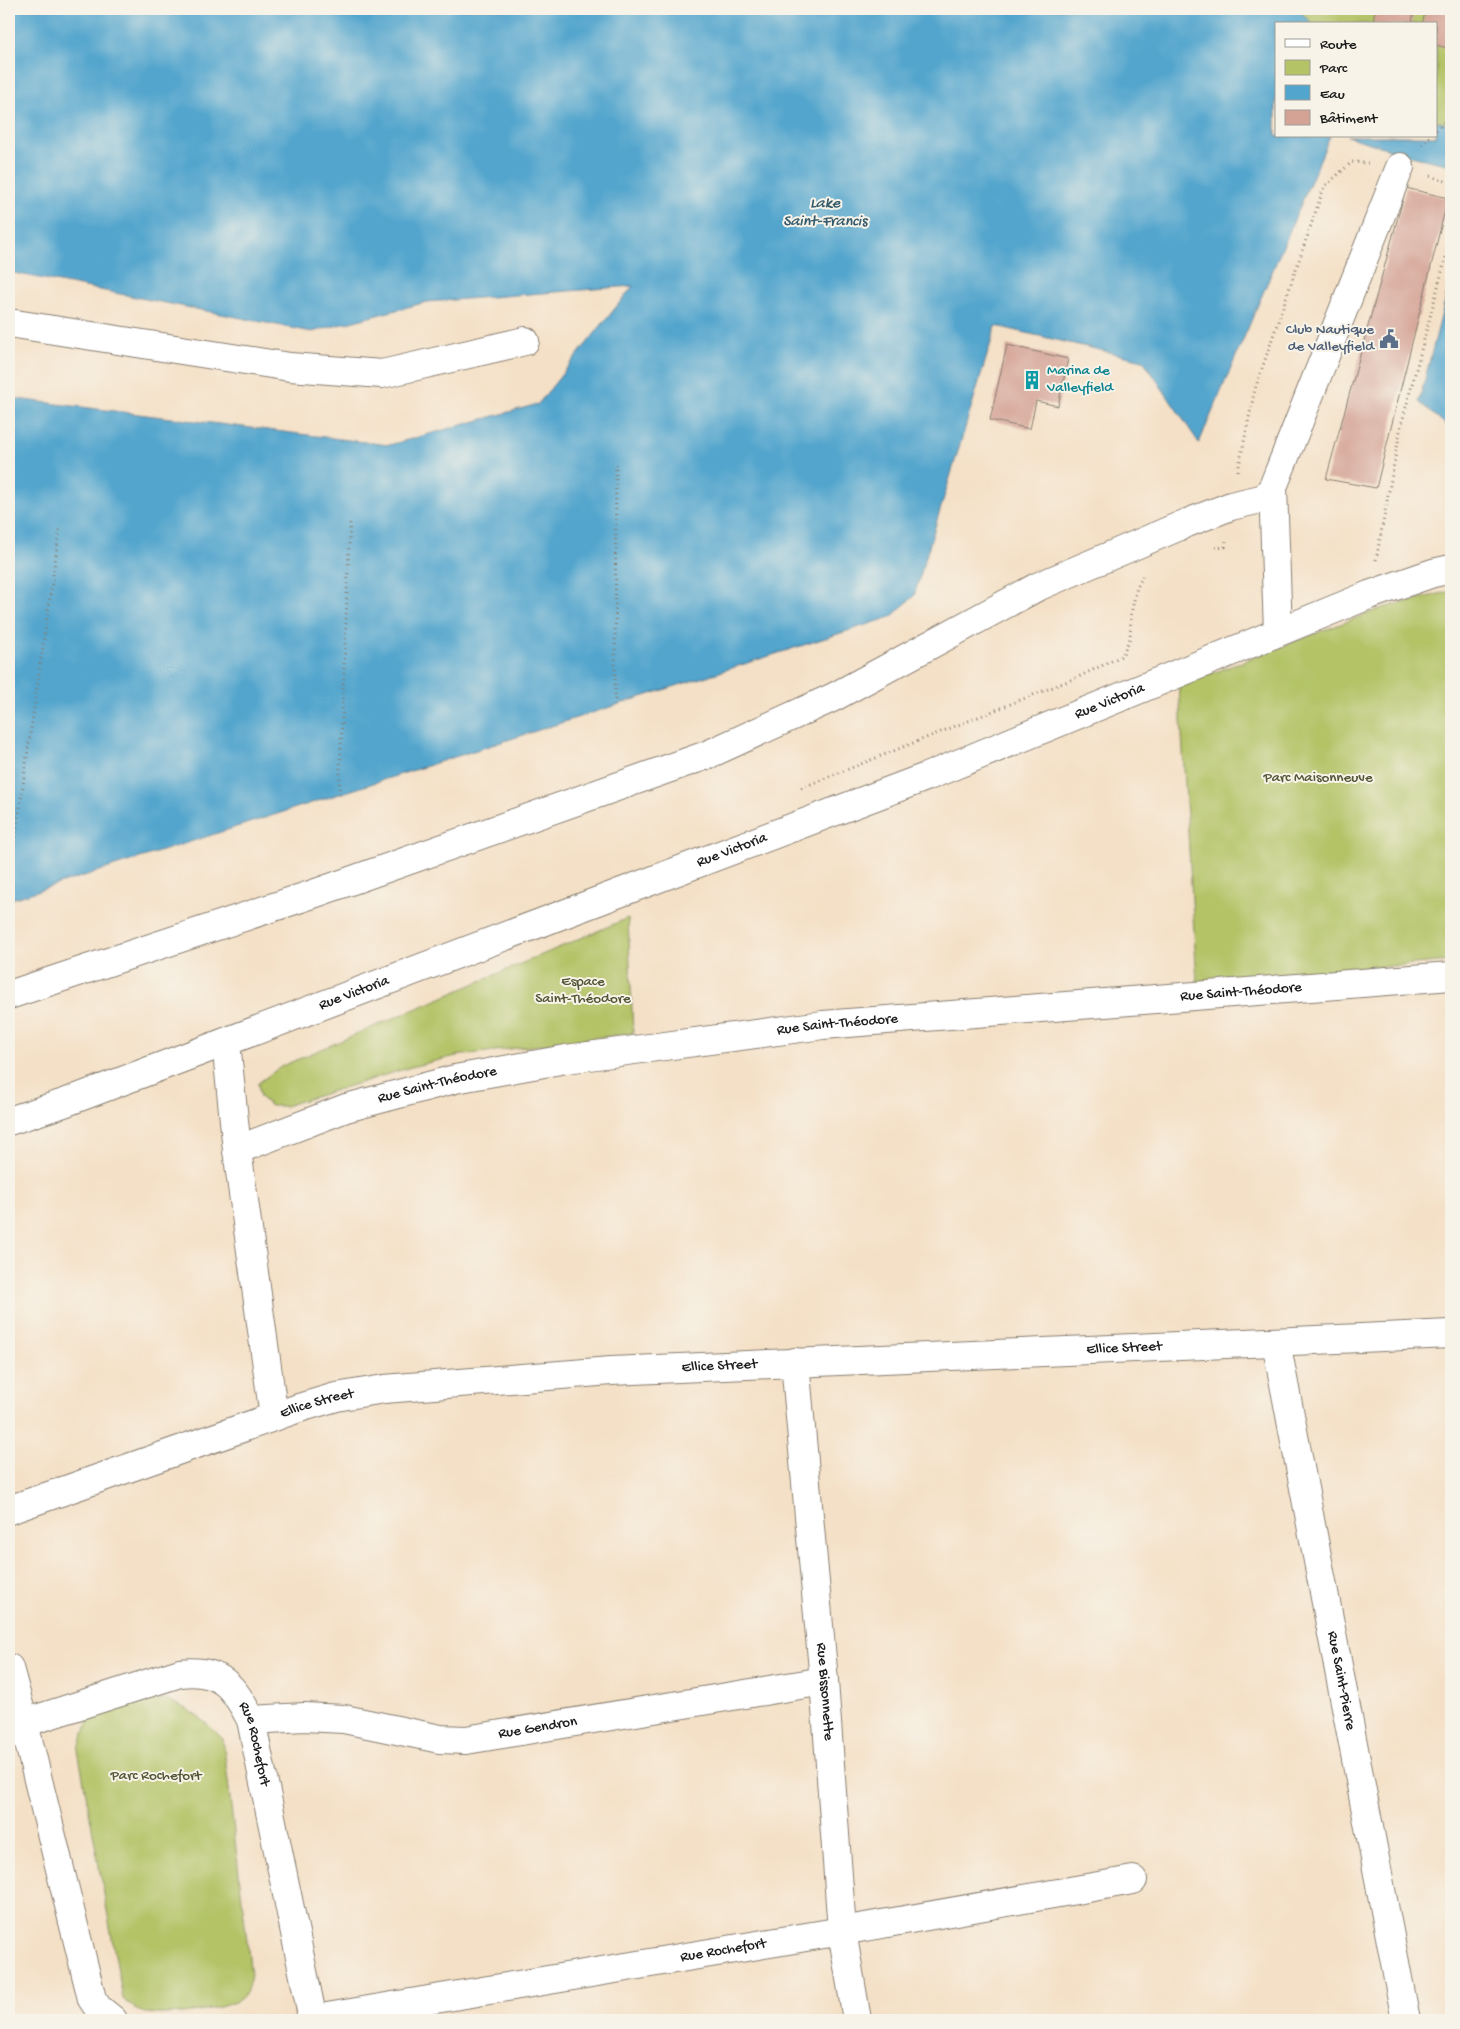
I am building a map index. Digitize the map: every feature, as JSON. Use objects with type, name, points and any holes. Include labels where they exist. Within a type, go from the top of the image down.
[{"type":"street","points":[[9,995],[316,892],[707,755],[834,697],[1036,587],[1196,519],[1231,506],[1265,498],[1272,487],[1400,167]]},
{"type":"street","points":[[9,323],[290,368],[382,374],[525,341]]},
{"type":"street","points":[[1272,487],[1278,632]]},
{"type":"street","name":"Rue Victoria","points":[[9,1121],[64,1103],[926,777],[1369,595],[1451,568]]},
{"type":"street","name":"Rue Saint-Théodore","points":[[237,1150],[346,1108],[455,1079],[566,1059],[823,1025],[1451,976]]},
{"type":"street","points":[[226,1042],[237,1150],[274,1417]]},
{"type":"street","name":"Ellice Street","points":[[9,1510],[274,1417],[336,1397],[384,1389],[611,1371],[1451,1334]]},
{"type":"street","name":"Rue Saint-Pierre","points":[[1276,1342],[1406,2020]]},
{"type":"street","name":"Rue Bissonnette","points":[[795,1362],[824,1681],[842,1931],[857,2020]]},
{"type":"street","points":[[9,1668],[92,1999],[98,2008],[113,2020]]},
{"type":"street","name":"Rue Rochefort","points":[[24,1723],[180,1673],[196,1671],[214,1676],[231,1687],[251,1720],[313,2020]]},
{"type":"street","name":"Rue Gendron","points":[[251,1720],[304,1717],[344,1719],[440,1739],[466,1740],[824,1681]]},
{"type":"street","name":"Rue Rochefort","points":[[309,2020],[842,1931],[1133,1880]]},
{"type":"path","points":[[1438,128],[1451,115]]},
{"type":"path","points":[[1369,595],[1401,426],[1451,238]]},
{"type":"path","points":[[615,705],[616,462]]},
{"type":"path","points":[[339,794],[350,521]]},
{"type":"path","points":[[9,882],[60,528]]},
{"type":"green space","points":[[1297,9],[1451,9],[1451,125],[1438,122],[1438,22],[1311,22]]},
{"type":"green space","name":"Parc Maisonneuve","points":[[1451,591],[1451,961],[1197,982],[1179,686],[1382,608]]},
{"type":"green space","name":"Espace Saint-Théodore","points":[[628,918],[633,1033],[456,1056],[411,1067],[285,1106],[271,1106],[260,1097],[258,1083],[282,1066]]},
{"type":"green space","name":"Parc Rochefort","points":[[165,1699],[196,1716],[223,1739],[251,1975],[245,1994],[232,2003],[207,2010],[151,2014],[139,2011],[123,1999],[78,1750],[88,1721],[113,1707]]},
{"type":"water","name":"Lake Saint-Francis","points":[[9,9],[1297,9],[1311,22],[1275,22],[1275,138],[1329,138],[1199,443],[1143,360],[996,326],[914,596],[891,617],[9,900],[9,398],[389,445],[538,404],[633,286],[427,302],[312,332],[9,272]]},
{"type":"water","points":[[1438,122],[1451,125],[1451,165],[1415,157],[1353,138],[1438,138]]},
{"type":"water","points":[[1451,278],[1451,429],[1419,402]]},
{"type":"building","points":[[1375,9],[1414,9],[1412,22],[1373,22]]},
{"type":"building","points":[[1426,9],[1451,9],[1451,49],[1438,46],[1438,22],[1423,22]]},
{"type":"building","name":"Club Nautique de Valleyfield","points":[[1406,188],[1448,198],[1376,488],[1326,479]]},
{"type":"building","name":"Marina de Valleyfield","points":[[1007,345],[1068,359],[1058,406],[1036,401],[1030,429],[990,420]]},
{"type":"place","name":"Club Nautique de Valleyfield","points":[[1389,339]]},
{"type":"place","name":"Marina de Valleyfield","points":[[1032,380]]}]
